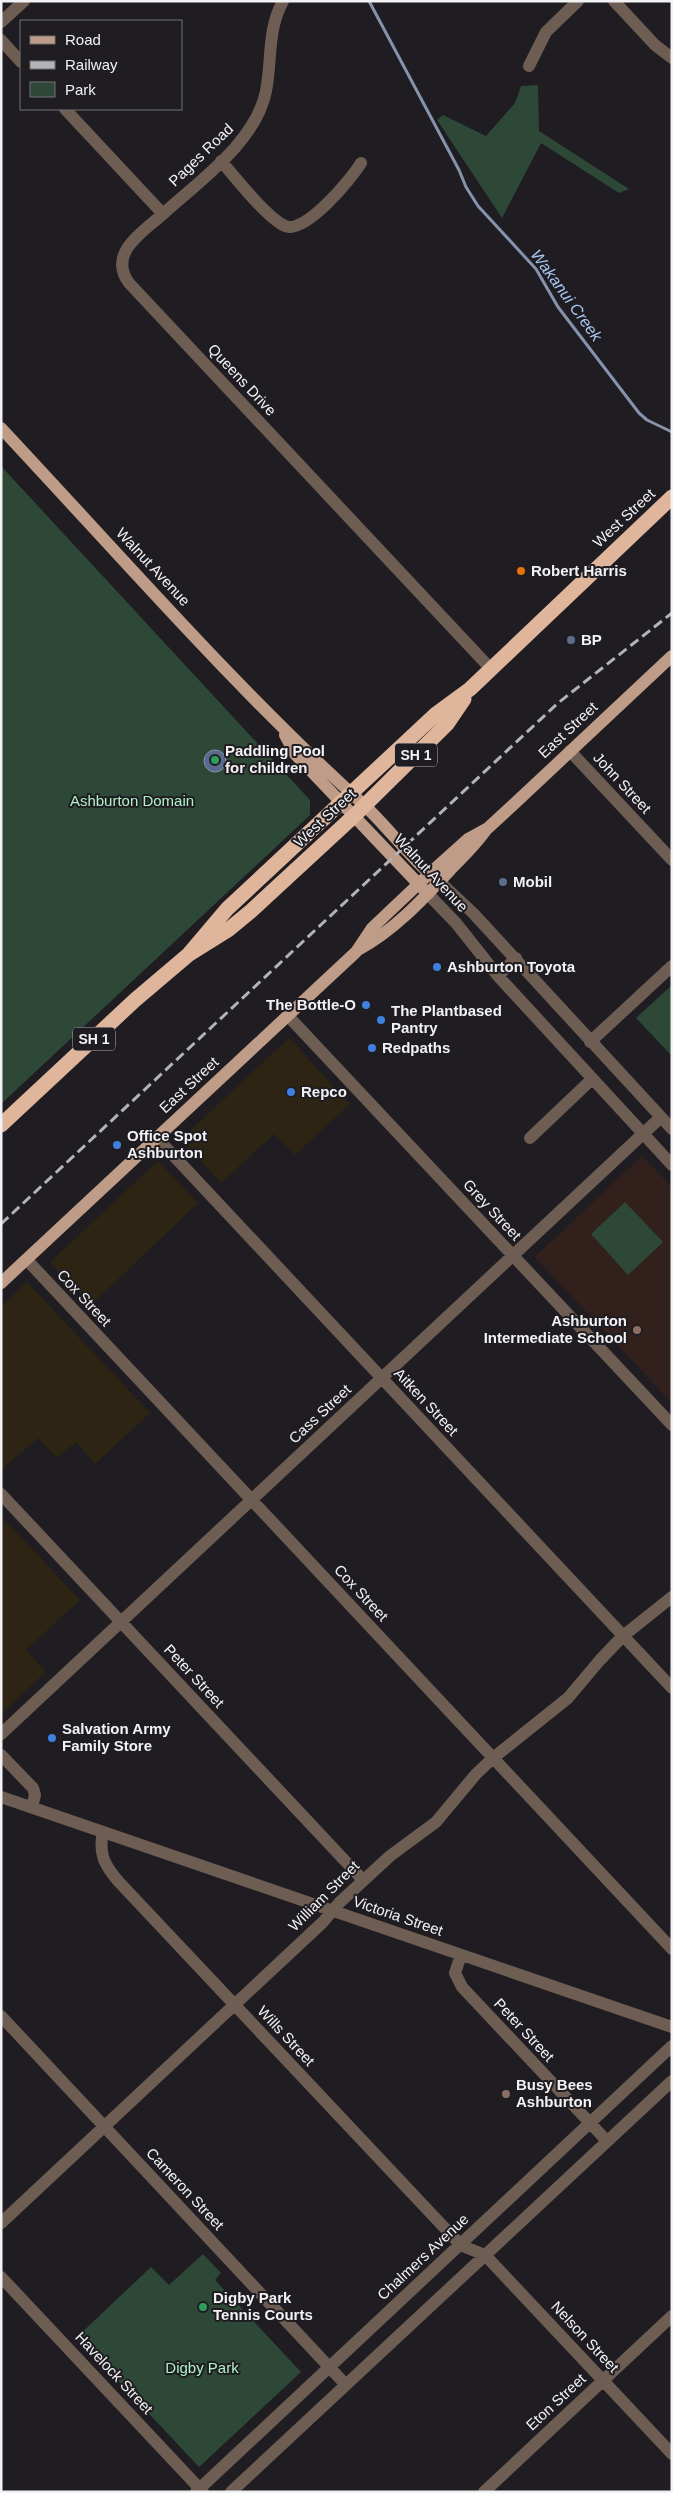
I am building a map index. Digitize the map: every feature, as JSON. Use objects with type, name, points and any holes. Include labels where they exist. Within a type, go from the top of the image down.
[{"type":"highway","name":"West Street","points":[[188,955],[227,909],[436,714],[470,689],[672,497]]},
{"type":"highway","name":"West Street","points":[[1,1124],[135,1000],[188,955],[228,930],[251,911],[360,810],[447,724],[470,689]]},
{"type":"main road","name":"Walnut Avenue","points":[[1,428],[346,798],[440,882]]},
{"type":"main road","name":"East Street","points":[[356,952],[381,938],[428,894],[475,846],[488,828],[672,656]]},
{"type":"main road","name":"Walnut Avenue","points":[[360,810],[428,894]]},
{"type":"main road","name":"East Street","points":[[1,1284],[356,952],[372,928],[429,874],[468,839],[488,828]]},
{"type":"street","points":[[1,22],[24,1]]},
{"type":"street","name":"Pages Road","points":[[163,214],[221,161],[244,136],[263,102],[267,84],[271,36],[274,22],[283,1]]},
{"type":"street","points":[[529,66],[546,32],[578,1]]},
{"type":"street","points":[[614,1],[655,45],[672,58]]},
{"type":"street","points":[[1,40],[20,61]]},
{"type":"street","points":[[66,110],[163,214]]},
{"type":"street","points":[[221,161],[270,214],[287,227],[294,227],[305,222],[350,181],[362,163]]},
{"type":"street","name":"Queens Drive","points":[[163,214],[123,252],[121,268],[129,283],[491,669]]},
{"type":"street","name":"John Street","points":[[570,751],[672,860]]},
{"type":"street","name":"Walnut Avenue","points":[[440,882],[473,912],[590,1042],[672,1129]]},
{"type":"street","name":"Walnut Avenue","points":[[428,894],[456,924],[498,976],[672,1164]]},
{"type":"street","points":[[498,976],[516,958]]},
{"type":"street","points":[[590,1042],[672,966]]},
{"type":"street","name":"Grey Street","points":[[288,1016],[672,1426]]},
{"type":"street","points":[[530,1138],[592,1079]]},
{"type":"street","name":"Cass Street","points":[[1,1734],[661,1118]]},
{"type":"street","name":"Aitken Street","points":[[157,1138],[672,1688]]},
{"type":"street","name":"Cox Street","points":[[27,1260],[672,1949]]},
{"type":"street","name":"Peter Street","points":[[1,1494],[363,1880]]},
{"type":"street","name":"William Street","points":[[1,2224],[235,2005],[363,1880],[390,1856],[436,1822],[476,1774],[493,1758],[516,1738],[562,1704],[623,1636],[672,1597]]},
{"type":"street","points":[[1,1755],[33,1788],[35,1798],[32,1807]]},
{"type":"street","name":"Victoria Street","points":[[1,1797],[672,2027]]},
{"type":"street","name":"Wills Street","points":[[103,1832],[100,1844],[108,1869],[465,2247]]},
{"type":"street","name":"Peter Street","points":[[461,1955],[456,1973],[462,1987],[608,2141]]},
{"type":"street","name":"Cameron Street","points":[[1,2016],[346,2384]]},
{"type":"street","name":"Chalmers Avenue","points":[[200,2491],[330,2367],[465,2247],[590,2123],[672,2046]]},
{"type":"street","points":[[231,2492],[672,2081]]},
{"type":"street","name":"Nelson Street","points":[[465,2247],[485,2255],[672,2454]]},
{"type":"street","name":"Havelock Street","points":[[1,2277],[200,2491]]},
{"type":"street","name":"Eton Street","points":[[484,2492],[672,2316]]},
{"type":"shaded area","points":[[289,1038],[350,1104],[295,1155],[274,1134],[221,1183],[181,1139]]},
{"type":"shaded area","name":"Ashburton Intermediate School","points":[[642,1156],[672,1187],[672,1403],[535,1257]]},
{"type":"shaded area","points":[[158,1161],[198,1203],[91,1305],[50,1262]]},
{"type":"shaded area","points":[[27,1282],[150,1413],[95,1464],[76,1442],[57,1458],[38,1438],[1,1470],[1,1306]]},
{"type":"shaded area","points":[[1,1516],[80,1600],[26,1650],[46,1672],[1,1714]]},
{"type":"green space","points":[[538,85],[539,131],[629,189],[619,193],[541,143],[502,218],[437,120],[443,115],[486,136],[515,103],[521,86]]},
{"type":"green space","name":"Ashburton Domain","points":[[1,466],[310,800],[310,815],[1,1104]]},
{"type":"green space","points":[[672,985],[672,1053],[670,1054],[636,1018]]},
{"type":"green space","points":[[625,1202],[663,1242],[628,1275],[591,1234]]},
{"type":"green space","name":"Digby Park","points":[[203,2254],[221,2273],[215,2280],[301,2372],[199,2467],[77,2337],[151,2267],[169,2285]]},
{"type":"water","name":"Paddling Pool for children","points":[[215,750],[223,753],[226,761],[223,769],[215,772],[207,769],[204,761],[207,753]]},
{"type":"waterway","name":"Wakanui Creek","points":[[369,1],[459,170],[466,187],[478,206],[536,269],[558,307],[639,413],[647,420],[672,432]]},
{"type":"railway","points":[[1,1224],[558,703],[672,613]]},
{"type":"place","name":"Robert Harris","points":[[521,571]]},
{"type":"place","name":"BP","points":[[571,640]]},
{"type":"place","name":"Paddling Pool for children","points":[[215,760]]},
{"type":"place","name":"Mobil","points":[[503,882]]},
{"type":"place","name":"Ashburton Toyota","points":[[437,967]]},
{"type":"place","name":"The Bottle-O","points":[[366,1005]]},
{"type":"place","name":"The Plantbased Pantry","points":[[381,1020]]},
{"type":"place","name":"Redpaths","points":[[372,1048]]},
{"type":"place","name":"Repco","points":[[291,1092]]},
{"type":"place","name":"Office Spot Ashburton","points":[[117,1145]]},
{"type":"place","name":"Ashburton Intermediate School","points":[[637,1330]]},
{"type":"place","name":"Salvation Army Family Store","points":[[52,1738]]},
{"type":"place","name":"Busy Bees Ashburton","points":[[506,2094]]},
{"type":"place","name":"Digby Park Tennis Courts","points":[[203,2307]]}]
